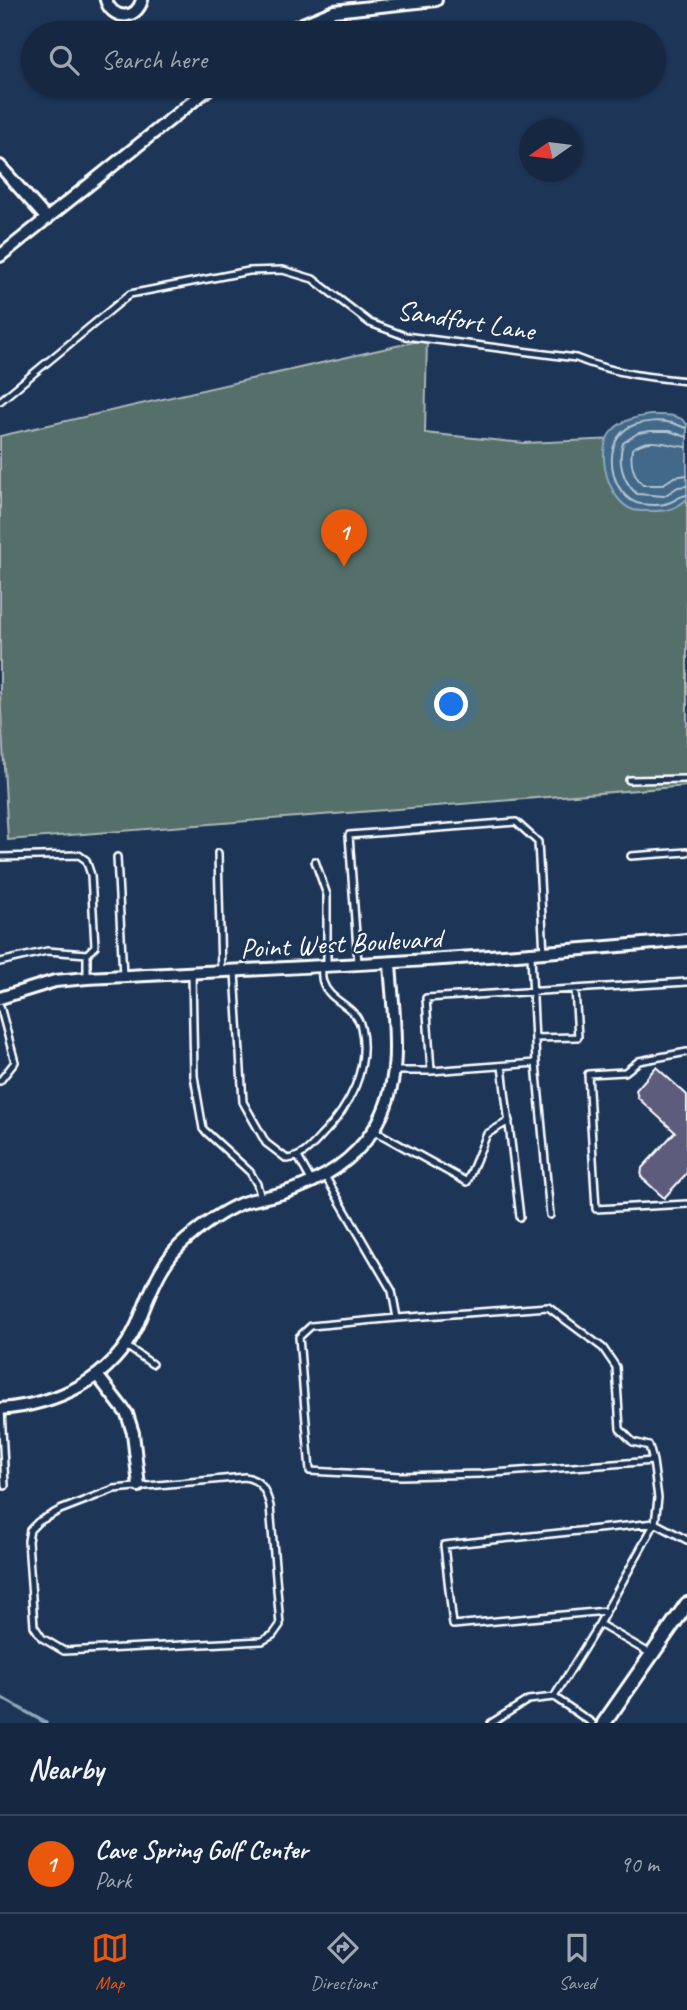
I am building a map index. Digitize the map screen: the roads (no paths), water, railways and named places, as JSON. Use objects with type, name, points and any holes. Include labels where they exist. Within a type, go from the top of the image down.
[{"type":"street","points":[[106,0],[109,9],[126,16],[137,11],[142,0]]},
{"type":"street","points":[[303,21],[332,5],[436,0]]},
{"type":"street","points":[[0,256],[197,98]]},
{"type":"street","points":[[0,166],[47,219]]},
{"type":"street","name":"Point West Boulevard","points":[[0,998],[55,981],[87,978],[544,954],[687,940]]},
{"type":"street","points":[[0,1409],[34,1405],[83,1386],[125,1346],[136,1327],[156,1278],[185,1240],[211,1220],[240,1204],[285,1193],[325,1176],[359,1149],[373,1130],[390,1096],[395,1072],[390,963]]},
{"type":"street","points":[[97,1375],[127,1414],[133,1433],[139,1486]]},
{"type":"street","points":[[604,1723],[687,1604]]},
{"type":"lane","name":"Sandfort Lane","points":[[0,401],[130,294],[258,271],[283,270],[313,279],[370,323],[405,335],[576,358],[600,368],[687,381]]},
{"type":"lane","points":[[629,780],[687,779]]},
{"type":"lane","points":[[358,964],[349,835],[516,822],[538,842],[544,954]]},
{"type":"lane","points":[[631,856],[687,852]]},
{"type":"lane","points":[[218,853],[221,972]]},
{"type":"lane","points":[[0,857],[79,855],[86,860],[91,876],[95,946],[87,954],[87,978]]},
{"type":"lane","points":[[117,857],[123,976]]},
{"type":"lane","points":[[236,972],[243,1102],[266,1143],[287,1159],[298,1157],[337,1120],[358,1082],[363,1051],[360,1024],[350,1008],[329,993],[323,982],[327,895],[315,862]]},
{"type":"lane","points":[[0,962],[47,951],[87,954]]},
{"type":"lane","points":[[531,954],[536,1063],[550,1215]]},
{"type":"lane","points":[[192,974],[194,1076],[203,1129],[250,1172],[261,1198]]},
{"type":"lane","points":[[431,1071],[426,998],[687,982]]},
{"type":"lane","points":[[535,1038],[578,1037],[575,989]]},
{"type":"lane","points":[[0,998],[15,1062],[0,1081]]},
{"type":"lane","points":[[0,1042],[9,1038]]},
{"type":"lane","points":[[687,1052],[639,1061],[625,1072],[588,1074],[596,1209],[687,1205]]},
{"type":"lane","points":[[395,1072],[536,1063]]},
{"type":"lane","points":[[502,1066],[520,1217]]},
{"type":"lane","points":[[373,1130],[467,1182],[487,1134],[509,1121]]},
{"type":"lane","points":[[298,1157],[312,1182]]},
{"type":"lane","points":[[325,1176],[393,1291],[397,1318]]},
{"type":"lane","points":[[554,1697],[599,1624],[655,1523],[658,1498],[653,1461],[649,1446],[633,1442],[620,1429],[616,1367],[603,1348],[548,1307],[459,1312],[311,1326],[299,1337],[310,1471],[401,1476],[480,1475],[653,1461]]},
{"type":"lane","points":[[125,1346],[152,1364]]},
{"type":"lane","points":[[0,1409],[5,1486]]},
{"type":"lane","points":[[245,1477],[255,1479],[266,1491],[270,1506],[280,1625],[273,1635],[262,1641],[64,1651],[42,1638],[34,1626],[28,1541],[30,1530],[38,1522],[88,1498],[114,1489],[139,1486],[245,1477]]},
{"type":"lane","points":[[606,1611],[453,1625],[444,1545],[655,1523],[687,1540]]},
{"type":"lane","points":[[599,1624],[652,1655]]},
{"type":"lane","points":[[491,1723],[528,1700],[554,1697],[592,1723]]},
{"type":"water","points":[[650,415],[675,416],[687,424],[687,499],[667,510],[639,511],[623,504],[610,486],[604,451],[606,441],[615,428],[629,420]]},
{"type":"waterway","points":[[0,1697],[46,1723]]},
{"type":"place","name":"Cave Spring Golf Center","points":[[344,567]]}]
